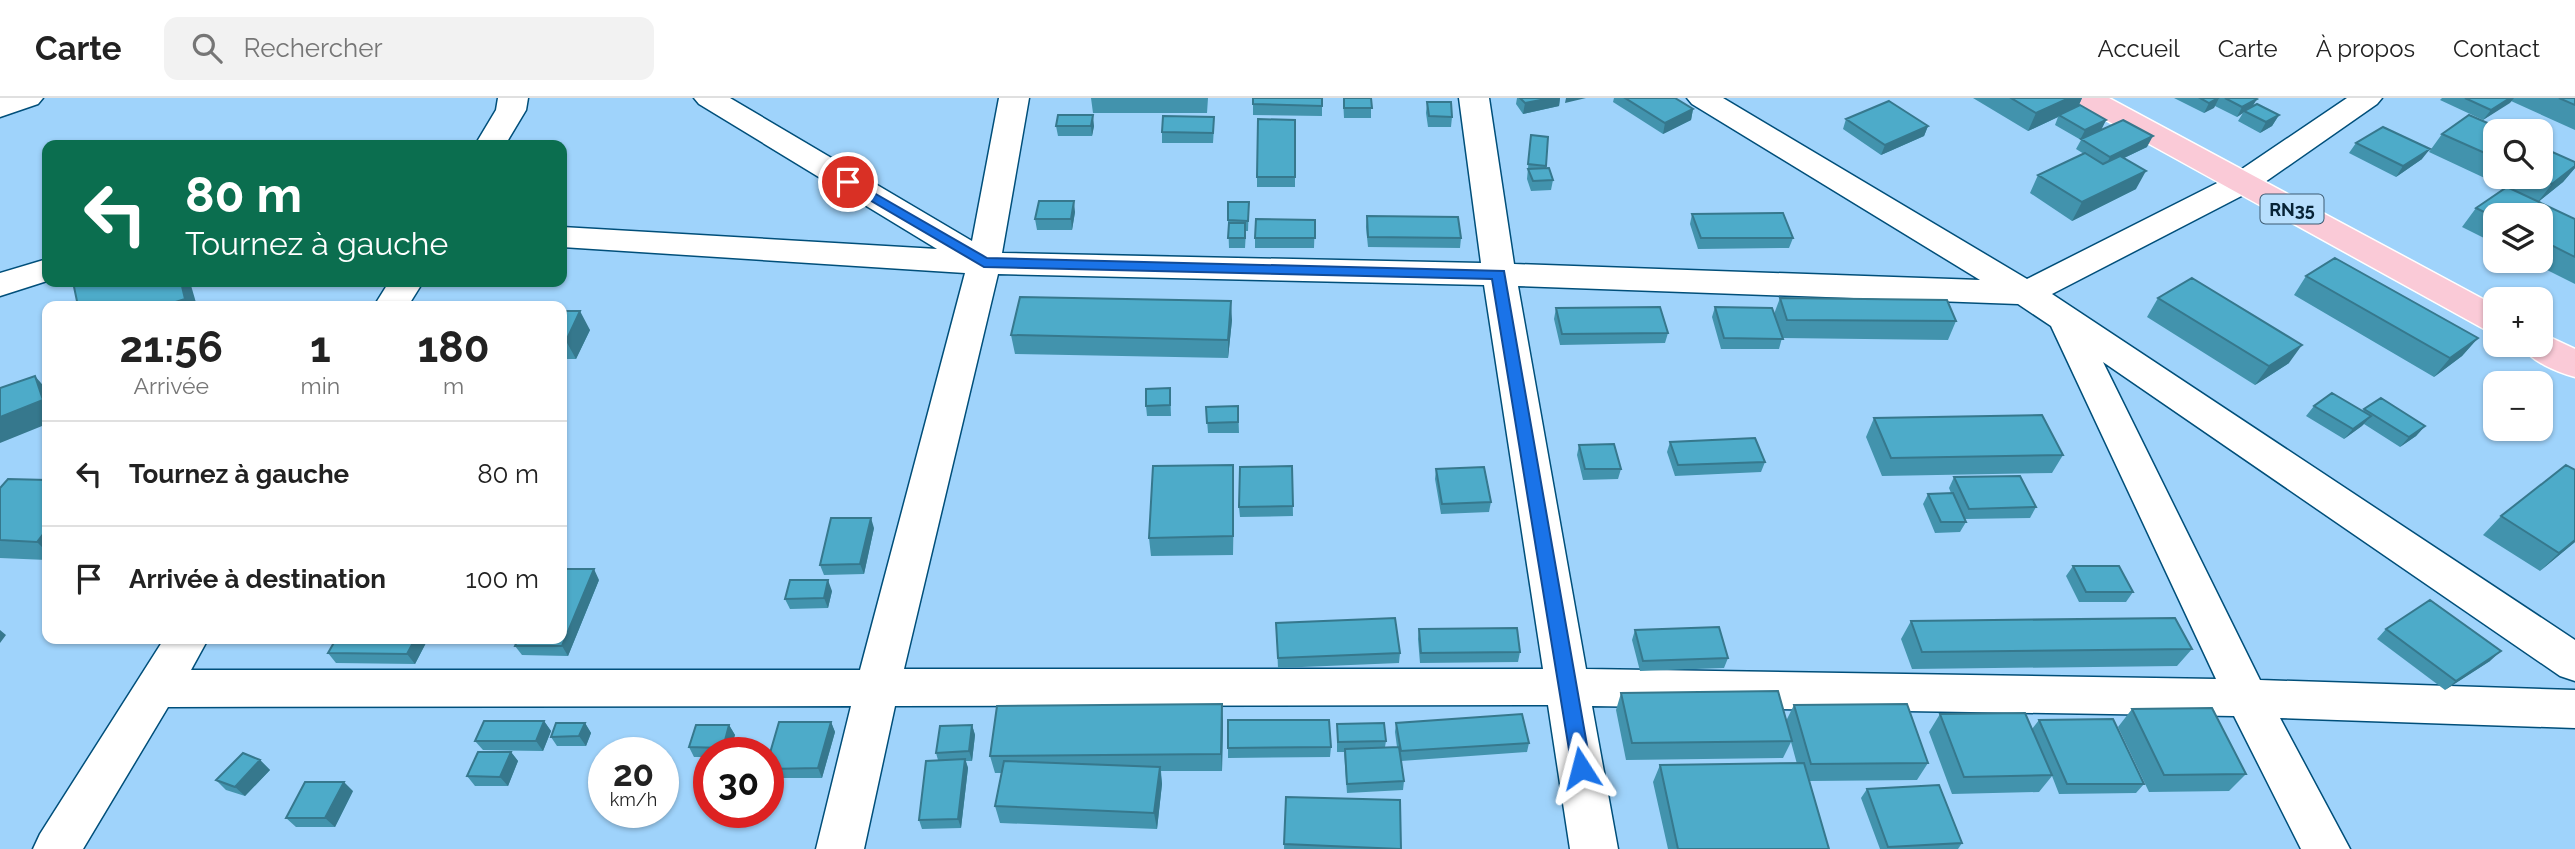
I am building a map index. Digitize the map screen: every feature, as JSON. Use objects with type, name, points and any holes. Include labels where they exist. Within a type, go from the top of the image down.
[{"type":"main road","name":"RN35","points":[[2087,98],[2483,314]]},
{"type":"main road","points":[[2553,353],[2575,365]]},
{"type":"street","points":[[0,108],[28,98]]},
{"type":"street","points":[[493,140],[511,110],[513,98]]},
{"type":"street","points":[[709,98],[984,263]]},
{"type":"street","points":[[841,849],[877,689],[984,263],[1014,98]]},
{"type":"street","points":[[1474,98],[1499,274],[1594,849]]},
{"type":"street","points":[[1702,98],[2026,293],[2575,663]]},
{"type":"street","points":[[567,237],[984,263],[1499,274],[2026,293],[2244,183],[2367,98]]},
{"type":"street","points":[[0,285],[42,272]]},
{"type":"street","points":[[2066,322],[2247,698],[2326,849]]},
{"type":"street","points":[[57,849],[184,644]]},
{"type":"street","points":[[156,689],[1568,687],[2247,698],[2575,709]]},
{"type":"building","points":[[1253,98],[1322,98],[1322,106],[1253,104]]},
{"type":"building","points":[[1344,98],[1371,98],[1372,108],[1344,108]]},
{"type":"building","points":[[1520,98],[1551,98],[1525,103]]},
{"type":"building","points":[[1625,98],[1675,98],[1693,109],[1665,123]]},
{"type":"building","points":[[2011,98],[2069,98],[2036,113]]},
{"type":"building","points":[[2200,98],[2218,98],[2209,103]]},
{"type":"building","points":[[2225,98],[2255,98],[2257,99],[2242,107]]},
{"type":"building","points":[[2465,98],[2510,98],[2491,110]]},
{"type":"building","points":[[2559,98],[2575,98],[2575,105]]},
{"type":"building","points":[[1889,101],[1928,126],[1885,145],[1846,119]]},
{"type":"building","points":[[1427,102],[1451,102],[1452,117],[1429,116]]},
{"type":"building","points":[[2257,104],[2279,115],[2266,122],[2244,111]]},
{"type":"building","points":[[2080,105],[2106,120],[2085,130],[2059,115]]},
{"type":"building","points":[[1058,115],[1093,115],[1091,126],[1056,126]]},
{"type":"building","points":[[2469,115],[2483,121],[2483,152],[2442,134]]},
{"type":"building","points":[[1163,116],[1214,117],[1213,133],[1162,132]]},
{"type":"building","points":[[1258,119],[1295,120],[1295,177],[1257,177]]},
{"type":"building","points":[[2123,120],[2153,136],[2110,157],[2081,139]]},
{"type":"building","points":[[2383,127],[2430,149],[2403,166],[2356,143]]},
{"type":"building","points":[[1531,135],[1548,137],[1546,166],[1528,164]]},
{"type":"building","points":[[2553,152],[2575,162],[2575,166],[2553,183]]},
{"type":"building","points":[[2085,153],[2103,164],[2120,156],[2146,171],[2082,202],[2038,175]]},
{"type":"building","points":[[1549,168],[1553,180],[1533,181],[1528,169]]},
{"type":"building","points":[[2504,189],[2511,189],[2541,203],[2483,203]]},
{"type":"building","points":[[1039,201],[1074,201],[1071,219],[1035,219]]},
{"type":"building","points":[[1228,202],[1249,202],[1248,221],[1228,220]]},
{"type":"building","points":[[2553,209],[2575,219],[2575,257],[2553,246]]},
{"type":"building","points":[[1783,213],[1793,238],[1701,238],[1692,214]]},
{"type":"building","points":[[1367,216],[1458,217],[1461,238],[1368,237]]},
{"type":"building","points":[[1256,219],[1315,220],[1315,238],[1255,238]]},
{"type":"building","points":[[1229,223],[1245,223],[1245,238],[1228,238]]},
{"type":"building","points":[[2335,258],[2478,338],[2450,358],[2306,276]]},
{"type":"building","points":[[2192,278],[2302,345],[2269,366],[2158,298]]},
{"type":"building","points":[[74,287],[182,287],[185,299],[179,301],[77,301]]},
{"type":"building","points":[[1020,297],[1231,301],[1228,340],[1011,335]]},
{"type":"building","points":[[1780,298],[1947,300],[1956,321],[1787,320]]},
{"type":"building","points":[[1660,307],[1668,333],[1562,334],[1556,308]]},
{"type":"building","points":[[1715,307],[1772,308],[1783,339],[1724,338]]},
{"type":"building","points":[[567,311],[580,311],[567,339]]},
{"type":"building","points":[[35,376],[42,400],[0,417],[0,388]]},
{"type":"building","points":[[1170,388],[1170,405],[1146,406],[1146,389]]},
{"type":"building","points":[[2332,393],[2371,416],[2353,429],[2314,406]]},
{"type":"building","points":[[2381,398],[2425,426],[2409,437],[2364,409]]},
{"type":"building","points":[[1238,406],[1238,422],[1207,423],[1206,407]]},
{"type":"building","points":[[2042,415],[2063,455],[1891,458],[1874,418]]},
{"type":"building","points":[[1755,438],[1765,462],[1678,465],[1670,442]]},
{"type":"building","points":[[1614,444],[1621,469],[1585,469],[1579,445]]},
{"type":"building","points":[[1233,465],[1233,536],[1149,538],[1153,466]]},
{"type":"building","points":[[2566,465],[2575,470],[2575,540],[2559,553],[2501,516]]},
{"type":"building","points":[[1292,466],[1293,506],[1239,507],[1240,467]]},
{"type":"building","points":[[1484,467],[1491,502],[1442,504],[1436,469]]},
{"type":"building","points":[[2020,476],[2036,507],[1969,509],[1954,477]]},
{"type":"building","points":[[8,479],[42,480],[42,536],[37,542],[0,540],[0,488]]},
{"type":"building","points":[[1953,493],[1966,522],[1941,522],[1928,494]]},
{"type":"building","points":[[831,518],[871,518],[860,564],[820,565]]},
{"type":"building","points":[[2073,566],[2119,566],[2133,592],[2086,592]]},
{"type":"building","points":[[567,569],[594,569],[567,634]]},
{"type":"building","points":[[790,580],[828,580],[824,598],[785,599]]},
{"type":"building","points":[[2430,600],[2501,651],[2456,681],[2386,629]]},
{"type":"building","points":[[1395,618],[1400,653],[1278,658],[1276,623]]},
{"type":"building","points":[[2175,618],[2192,649],[1922,652],[1911,621]]},
{"type":"building","points":[[1719,627],[1728,658],[1643,661],[1635,630]]},
{"type":"building","points":[[1517,628],[1520,652],[1421,653],[1419,629]]},
{"type":"building","points":[[333,644],[412,644],[407,654],[328,653]]},
{"type":"building","points":[[516,644],[563,644],[562,646],[515,646]]},
{"type":"building","points":[[1778,691],[1792,741],[1632,743],[1621,693]]},
{"type":"building","points":[[1222,704],[1221,754],[990,756],[997,706]]},
{"type":"building","points":[[1907,704],[1928,763],[1811,764],[1794,705]]},
{"type":"building","points":[[2212,708],[2246,774],[2164,775],[2132,709]]},
{"type":"building","points":[[2025,713],[2052,775],[1964,777],[1940,714]]},
{"type":"building","points":[[1522,714],[1529,743],[1401,751],[1396,723]]},
{"type":"building","points":[[2113,719],[2144,784],[2067,784],[2039,720]]},
{"type":"building","points":[[1228,720],[1329,720],[1331,747],[1228,748]]},
{"type":"building","points":[[484,721],[544,721],[536,741],[475,741]]},
{"type":"building","points":[[779,722],[831,722],[818,768],[784,769],[784,737],[775,737]]},
{"type":"building","points":[[556,723],[585,723],[579,736],[551,737]]},
{"type":"building","points":[[1384,723],[1386,741],[1338,742],[1337,724]]},
{"type":"building","points":[[696,725],[729,725],[726,737],[693,737],[693,747],[689,747]]},
{"type":"building","points":[[972,725],[969,751],[936,753],[940,726]]},
{"type":"building","points":[[1399,747],[1404,781],[1347,784],[1345,749]]},
{"type":"building","points":[[478,752],[511,752],[500,777],[467,776]]},
{"type":"building","points":[[243,753],[260,760],[235,787],[216,780]]},
{"type":"building","points":[[965,759],[958,819],[919,820],[926,761]]},
{"type":"building","points":[[1004,761],[1160,767],[1154,813],[995,806]]},
{"type":"building","points":[[1804,763],[1829,849],[1678,849],[1660,765]]},
{"type":"building","points":[[305,782],[344,782],[325,818],[286,818]]},
{"type":"building","points":[[1939,785],[1962,843],[1888,847],[1867,789]]},
{"type":"building","points":[[1286,797],[1400,800],[1401,849],[1284,844]]},
{"type":"route","points":[[848,182],[984,263],[1499,274],[1581,768]]}]
